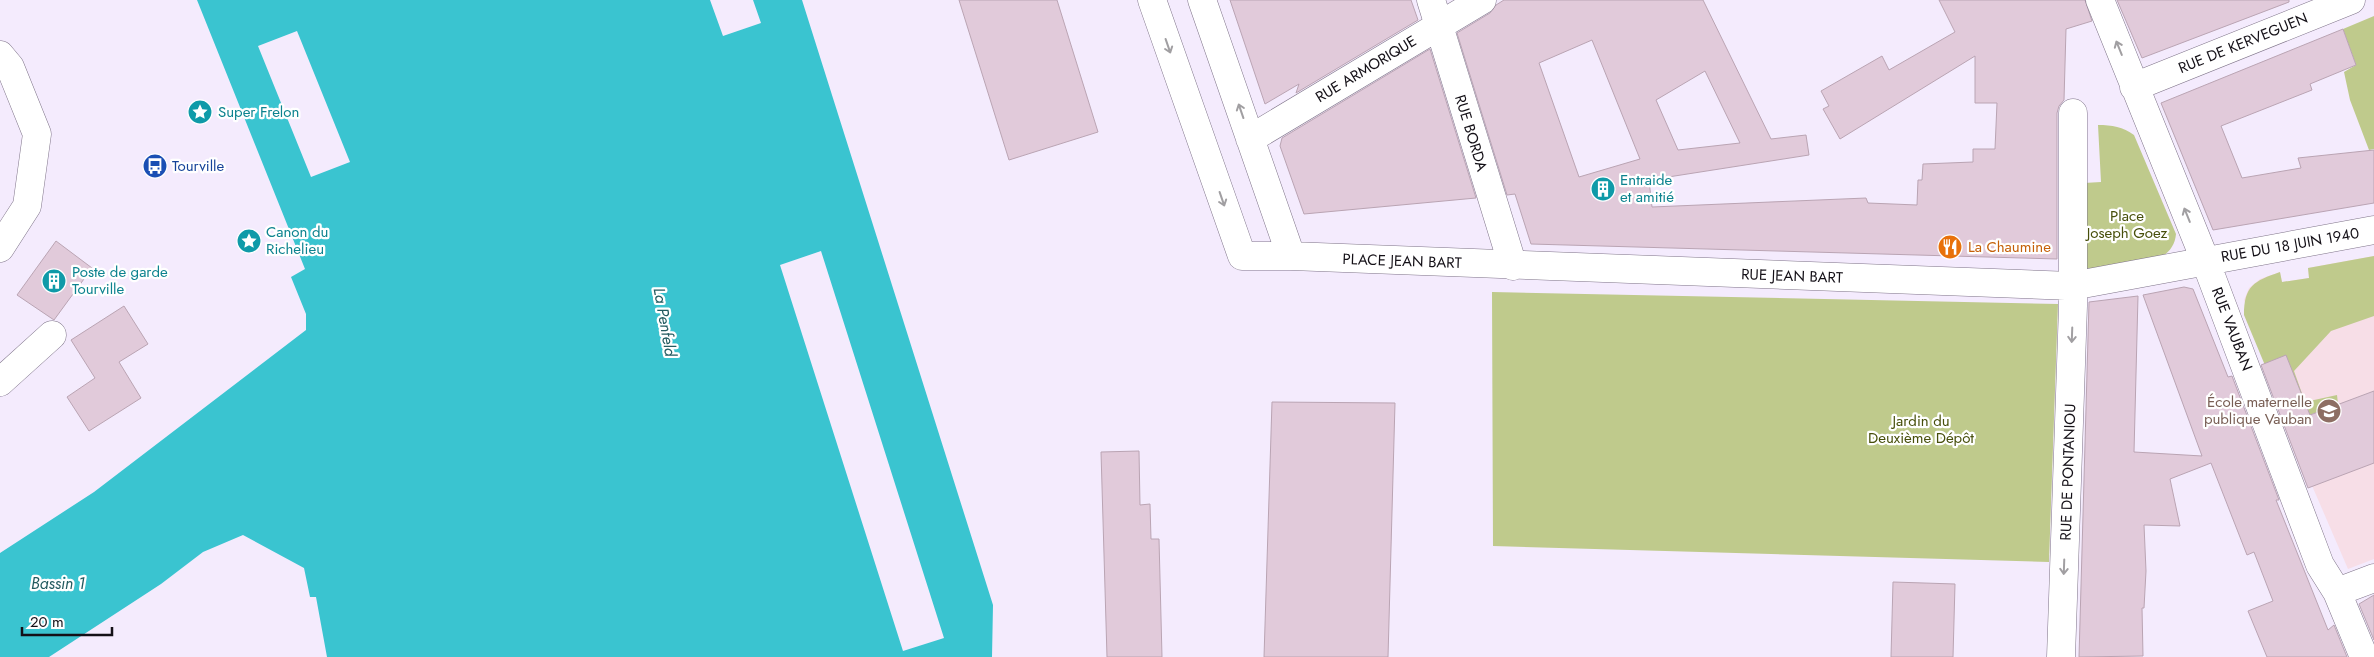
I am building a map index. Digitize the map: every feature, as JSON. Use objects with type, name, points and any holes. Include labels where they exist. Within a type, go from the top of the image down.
[{"type":"street","name":"PLACE JEAN BART","points":[[1152,0],[1242,256],[1291,256],[1513,266]]},
{"type":"street","points":[[1202,0],[1291,256]]},
{"type":"street","name":"RUE BORDA","points":[[1430,0],[1513,266]]},
{"type":"street","name":"RUE ARMORIQUE","points":[[1250,138],[1482,0]]},
{"type":"street","name":"RUE VAUBAN","points":[[2100,0],[2205,260],[2320,564],[2337,592],[2364,657]]},
{"type":"street","name":"RUE DE KERVEGUEN","points":[[2134,87],[2351,0]]},
{"type":"street","points":[[0,55],[10,67],[37,134],[27,206],[0,248]]},
{"type":"street","points":[[2073,113],[2072,286],[2205,260]]},
{"type":"street","name":"RUE DU 18 JUIN 1940","points":[[2205,260],[2374,230]]},
{"type":"street","name":"RUE JEAN BART","points":[[1513,266],[2072,286]]},
{"type":"street","name":"RUE DE PONTANIOU","points":[[2061,657],[2072,286]]},
{"type":"street","points":[[0,382],[52,336]]},
{"type":"street","points":[[2337,592],[2374,578]]},
{"type":"shaded area","name":"École maternelle publique Vauban","points":[[2374,256],[2374,559],[2348,569],[2310,481],[2244,300],[2249,288],[2260,279],[2280,272],[2282,282],[2309,278],[2308,268]]},
{"type":"green space","points":[[2374,16],[2374,149],[2369,150],[2350,100],[2344,72],[2356,65],[2343,29]]},
{"type":"green space","name":"Place Joseph Goez","points":[[2098,125],[2117,127],[2134,135],[2176,234],[2172,246],[2164,255],[2153,261],[2125,268],[2084,271],[2084,183],[2101,182]]},
{"type":"green space","points":[[2374,256],[2374,316],[2331,331],[2294,371],[2305,402],[2337,395],[2338,404],[2289,423],[2244,315],[2244,305],[2249,291],[2252,286],[2263,278],[2280,272],[2282,282],[2309,278],[2308,268]]},
{"type":"green space","name":"Jardin du Deuxième Dépôt","points":[[1492,292],[2058,304],[2049,562],[1493,546]]},
{"type":"water","points":[[197,0],[802,0],[993,605],[992,657],[327,657],[316,597],[310,597],[304,568],[243,535],[203,552],[161,584],[49,657],[0,657],[0,553],[94,492],[306,330],[306,314],[291,277],[305,269]]},
{"type":"pier","points":[[710,0],[753,0],[761,23],[723,36]]},
{"type":"pier","points":[[297,31],[350,162],[311,177],[258,46]]},
{"type":"pier","points":[[821,251],[944,638],[903,651],[780,265]]},
{"type":"building","points":[[959,0],[1057,0],[1098,132],[1009,160]]},
{"type":"building","points":[[1230,0],[1411,0],[1418,20],[1296,93],[1299,84],[1265,104]]},
{"type":"building","points":[[1504,0],[1703,0],[1771,139],[1806,135],[1809,155],[1649,180],[1652,207],[1866,198],[1868,203],[1917,205],[1918,180],[1922,180],[1923,164],[1973,162],[1973,149],[1995,149],[1997,103],[1975,103],[1975,56],[1840,139],[1823,109],[1829,106],[1821,91],[1882,56],[1889,70],[1955,32],[1939,0],[2085,0],[2092,21],[2066,29],[2064,100],[2059,106],[2057,113],[2057,259],[1531,244],[1515,194],[1507,195],[1457,33],[1490,13],[1496,5]],"holes":[[[1592,40],[1640,159],[1579,177],[1539,63]],[[1705,71],[1740,143],[1678,150],[1656,100]]]},
{"type":"building","points":[[2117,0],[2289,0],[2289,2],[2142,58]]},
{"type":"building","points":[[2343,29],[2356,65],[2310,84],[2312,90],[2221,126],[2242,178],[2301,168],[2298,158],[2374,150],[2374,203],[2213,230],[2161,103]]},
{"type":"building","points":[[1430,49],[1476,198],[1304,214],[1280,146],[1282,138]]},
{"type":"building","name":"Poste de garde Tourville","points":[[56,241],[92,268],[54,320],[17,295]]},
{"type":"building","points":[[2184,287],[2193,289],[2228,377],[2232,376],[2279,500],[2276,500],[2328,630],[2334,625],[2347,657],[2267,657],[2248,611],[2273,601],[2254,552],[2247,555],[2211,463],[2170,479],[2180,526],[2144,525],[2146,571],[2144,608],[2142,608],[2143,656],[2079,657],[2089,302],[2138,296],[2134,452],[2202,456],[2143,295]]},
{"type":"building","points":[[124,306],[148,344],[119,362],[141,398],[89,431],[67,397],[95,378],[71,340]]},
{"type":"building","name":"École maternelle publique Vauban","points":[[2286,355],[2310,415],[2374,391],[2374,463],[2308,488],[2261,365]]},
{"type":"building","points":[[1272,402],[1395,403],[1388,657],[1264,657]]},
{"type":"building","points":[[1139,451],[1140,505],[1150,504],[1151,539],[1159,539],[1162,657],[1107,657],[1101,452]]},
{"type":"building","points":[[1893,582],[1955,584],[1953,657],[1891,657]]},
{"type":"building","points":[[2374,595],[2374,640],[2359,604]]},
{"type":"place","name":"Super Frelon","points":[[200,112]]},
{"type":"place","name":"Tourville","points":[[155,166]]},
{"type":"place","name":"Entraide et amitié","points":[[1603,189]]},
{"type":"place","name":"Canon du Richelieu","points":[[249,241]]},
{"type":"place","name":"La Chaumine","points":[[1950,247]]},
{"type":"place","name":"Poste de garde Tourville","points":[[54,281]]},
{"type":"place","name":"École maternelle publique Vauban","points":[[2329,411]]},
{"type":"water label","name":"La Penfeld","points":[[665,322]]},
{"type":"water label","name":"Bassin 1","points":[[58,583]]}]
